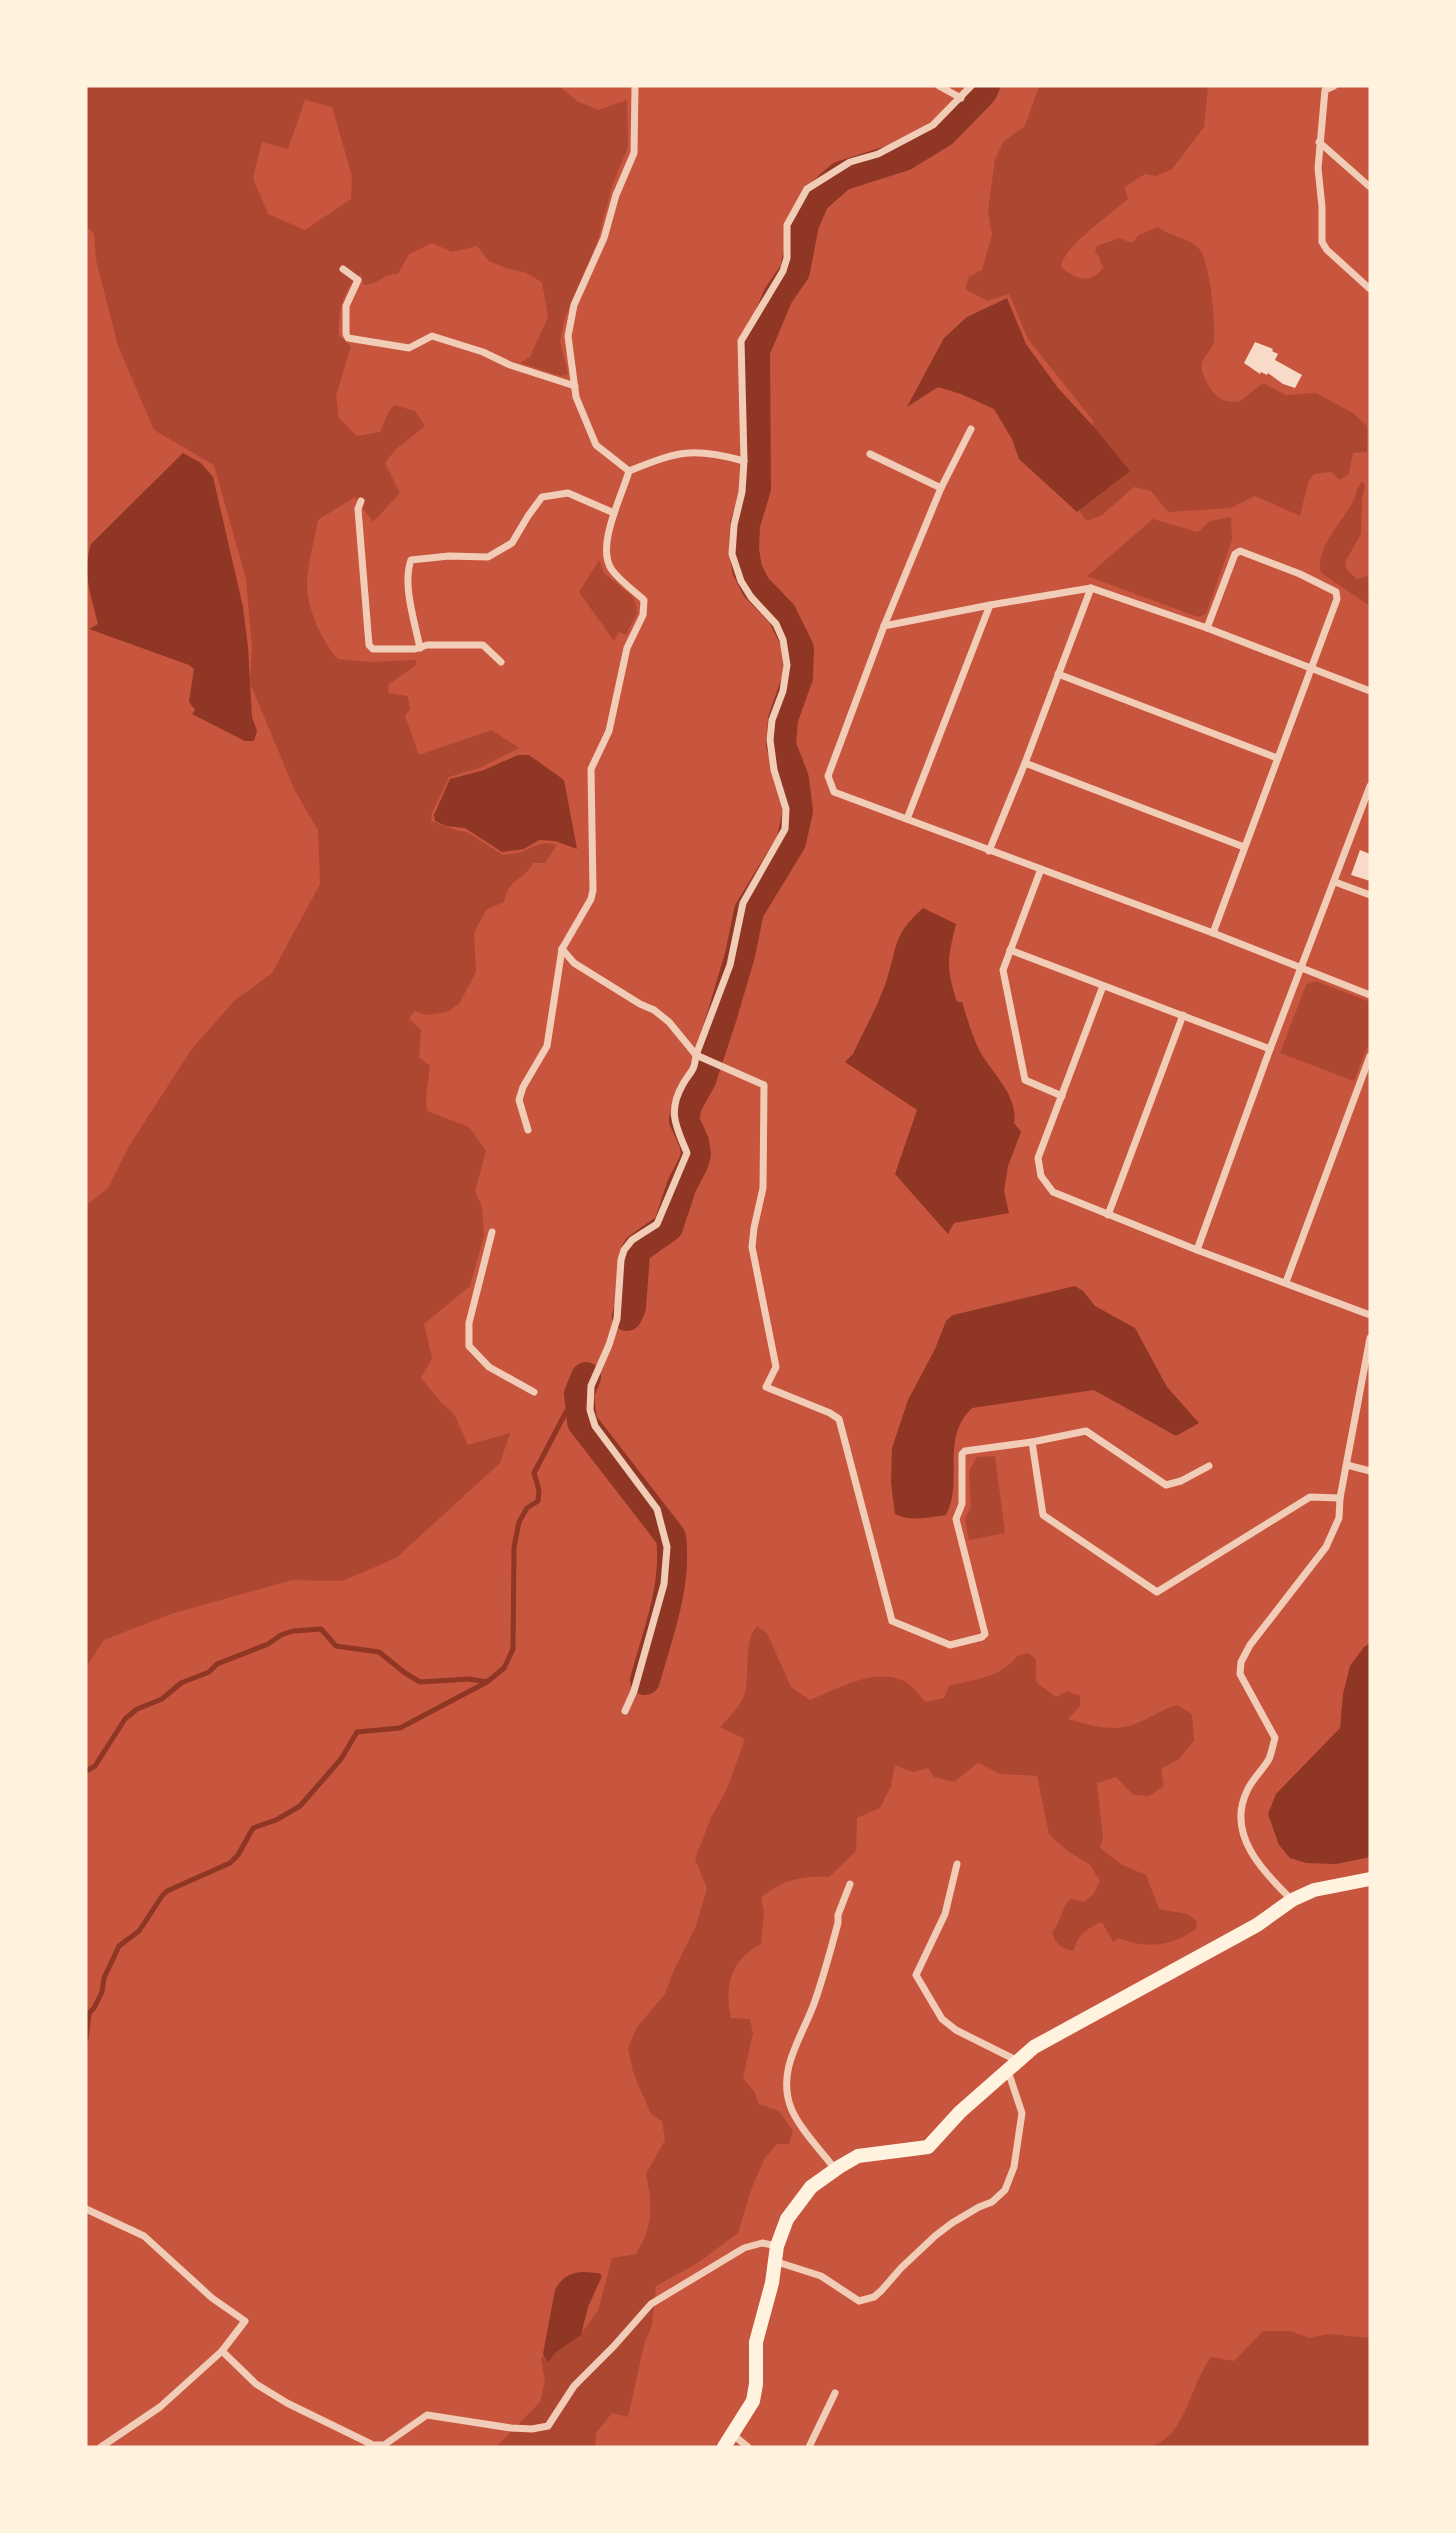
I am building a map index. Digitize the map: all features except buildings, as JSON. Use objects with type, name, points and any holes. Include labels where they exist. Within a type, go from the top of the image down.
[{"type":"highway","points":[[724,2447],[753,2401],[756,2384],[756,2342],[772,2283],[777,2246],[787,2219],[811,2187],[835,2169],[858,2157],[903,2148],[916,2150],[928,2147],[960,2112],[1034,2047],[1245,1931],[1292,1900],[1314,1890],[1370,1879]]},
{"type":"street","points":[[629,471],[596,445],[576,397],[568,336],[573,305],[604,238],[634,153],[635,86]]},
{"type":"street","points":[[939,86],[961,98]]},
{"type":"street","points":[[625,1710],[637,1684],[664,1584],[667,1547],[657,1509],[595,1426],[590,1409],[591,1385],[617,1319],[624,1250],[632,1240],[657,1224],[687,1153],[673,1120],[674,1109],[683,1083],[695,1070],[696,1055],[730,965],[743,903],[786,823],[786,809],[774,771],[770,740],[772,720],[783,691],[787,665],[783,640],[776,624],[751,597],[741,581],[732,554],[744,461],[741,341],[783,271],[787,258],[787,225],[807,189],[850,162],[878,154],[933,125],[971,86]]},
{"type":"street","points":[[1316,86],[1325,90],[1334,86]]},
{"type":"street","points":[[1325,90],[1318,168],[1322,242],[1327,250],[1370,289]]},
{"type":"street","points":[[1320,142],[1370,187]]},
{"type":"street","points":[[343,269],[358,280],[346,306],[348,338],[409,348],[432,336],[575,386]]},
{"type":"street","points":[[971,429],[942,488],[884,626],[828,776],[834,792],[1213,933],[1370,995]]},
{"type":"street","points":[[629,471],[686,452],[722,455],[744,461]]},
{"type":"street","points":[[870,454],[942,488]]},
{"type":"street","points":[[528,1130],[519,1100],[523,1087],[547,1046],[562,949],[591,900],[591,769],[610,731],[627,648],[643,615],[643,600],[611,569],[606,559],[607,537],[629,471]]},
{"type":"street","points":[[420,648],[410,603],[408,568],[411,560],[449,556],[488,557],[512,544],[542,497],[568,493],[614,513]]},
{"type":"street","points":[[361,501],[358,509],[369,645],[373,649],[483,645],[501,662]]},
{"type":"street","points":[[1207,628],[1235,554],[1240,551],[1300,574],[1336,592],[1337,599],[1213,933]]},
{"type":"street","points":[[884,626],[1091,587],[1370,691]]},
{"type":"street","points":[[989,851],[1091,587]]},
{"type":"street","points":[[907,819],[990,605]]},
{"type":"street","points":[[1058,674],[1277,758]]},
{"type":"street","points":[[1025,763],[1244,847]]},
{"type":"street","points":[[1197,1250],[1370,786]]},
{"type":"street","points":[[1041,869],[1003,970],[1025,1080],[1062,1096]]},
{"type":"street","points":[[1335,882],[1370,895]]},
{"type":"street","points":[[562,949],[574,963],[654,1010],[669,1022],[696,1055],[764,1085],[763,1188],[752,1247],[776,1367],[766,1387],[839,1419],[892,1621],[950,1645],[985,1634],[956,1518],[962,1504],[962,1454],[965,1451],[1086,1431],[1166,1485],[1181,1481],[1209,1466]]},
{"type":"street","points":[[1010,950],[1270,1049]]},
{"type":"street","points":[[1102,986],[1038,1158],[1041,1176],[1053,1192],[1370,1315]]},
{"type":"street","points":[[1108,1215],[1183,1016]]},
{"type":"street","points":[[1286,1282],[1370,1056]]},
{"type":"street","points":[[492,1232],[469,1323],[469,1346],[489,1367],[534,1392]]},
{"type":"street","points":[[1292,1900],[1266,1874],[1255,1858],[1240,1823],[1246,1792],[1269,1759],[1275,1738],[1240,1674],[1241,1662],[1250,1645],[1326,1547],[1339,1518],[1340,1498],[1370,1338]]},
{"type":"street","points":[[1032,1442],[1043,1516],[1157,1592],[1310,1496],[1340,1498]]},
{"type":"street","points":[[1347,1465],[1370,1471]]},
{"type":"street","points":[[774,2261],[821,2276],[859,2301],[874,2297],[901,2267],[952,2223],[979,2207],[992,2203],[1004,2190],[1014,2167],[1021,2113],[1013,2066],[942,2020],[916,1975],[945,1914],[957,1864]]},
{"type":"street","points":[[835,2169],[794,2114],[787,2090],[787,2070],[797,2040],[815,2002],[838,1915],[850,1884]]},
{"type":"street","points":[[86,2209],[144,2236],[212,2298],[244,2321],[222,2351],[160,2407],[101,2447]]},
{"type":"street","points":[[222,2351],[256,2384],[291,2405],[373,2445],[384,2445],[427,2414],[481,2424],[532,2429],[548,2426],[574,2386],[651,2304],[744,2248],[762,2244],[777,2246]]},
{"type":"street","points":[[809,2447],[835,2393]]},
{"type":"street","points":[[731,2433],[748,2447]]},
{"type":"shaded area","points":[[86,86],[559,86],[577,101],[598,110],[627,100],[628,147],[613,183],[597,243],[565,317],[560,341],[568,374],[561,376],[520,363],[530,357],[548,317],[542,282],[524,272],[489,261],[477,246],[452,252],[432,243],[409,254],[398,274],[364,285],[361,274],[349,286],[339,319],[339,336],[351,346],[336,396],[339,418],[357,436],[380,432],[394,405],[415,411],[425,426],[395,450],[385,463],[400,493],[373,522],[355,497],[318,520],[307,580],[313,616],[321,635],[338,659],[370,662],[416,660],[415,666],[389,684],[388,693],[408,696],[410,709],[405,716],[419,755],[492,730],[519,748],[482,767],[449,777],[432,813],[431,821],[467,832],[503,855],[519,853],[542,844],[557,845],[545,863],[533,863],[525,874],[513,883],[504,902],[487,909],[474,932],[476,972],[459,1004],[447,1012],[426,1015],[415,1011],[409,1018],[421,1030],[419,1057],[430,1066],[427,1111],[469,1127],[486,1151],[475,1191],[482,1207],[484,1236],[470,1286],[424,1324],[432,1358],[421,1378],[454,1414],[468,1445],[510,1433],[500,1463],[396,1558],[342,1581],[292,1580],[171,1614],[104,1640],[86,1667],[86,1206],[108,1188],[129,1146],[191,1050],[234,1001],[272,973],[320,884],[318,830],[295,791],[250,683],[252,647],[246,579],[214,465],[154,430],[118,346],[96,260],[94,234],[86,226]],"holes":[[[305,100],[332,107],[352,176],[351,199],[305,230],[268,214],[253,178],[262,142],[288,149]]]},
{"type":"shaded area","points":[[1039,86],[1208,86],[1204,127],[1172,169],[1156,176],[1145,174],[1125,187],[1128,199],[1078,241],[1061,267],[1077,277],[1093,277],[1103,268],[1095,252],[1097,246],[1119,238],[1132,243],[1139,235],[1158,227],[1196,245],[1204,257],[1213,308],[1213,344],[1203,361],[1202,369],[1211,390],[1225,401],[1239,402],[1263,383],[1286,395],[1316,393],[1353,413],[1367,426],[1367,452],[1353,453],[1349,474],[1340,480],[1331,472],[1314,474],[1308,483],[1300,516],[1255,496],[1231,508],[1168,512],[1151,491],[1134,487],[1102,515],[1087,521],[1079,510],[1089,435],[1094,422],[1028,339],[1009,294],[988,301],[965,289],[969,277],[982,270],[992,235],[988,211],[995,159],[1004,141],[1025,126]]},
{"type":"shaded area","points":[[1007,298],[1026,344],[1058,388],[1130,471],[1077,512],[1019,459],[1012,439],[994,409],[938,387],[907,407],[944,338],[967,317]]},
{"type":"shaded area","points":[[183,453],[201,463],[213,477],[243,607],[252,717],[257,731],[254,741],[245,741],[192,714],[195,710],[189,702],[194,669],[189,665],[89,629],[98,624],[87,574],[91,544]]},
{"type":"shaded area","points":[[1362,482],[1365,485],[1361,534],[1345,562],[1347,570],[1357,579],[1368,576],[1370,606],[1321,573],[1320,563],[1325,545],[1353,502]]},
{"type":"shaded area","points":[[1231,517],[1232,540],[1206,614],[1198,617],[1087,576],[1153,519],[1198,532],[1210,521]]},
{"type":"shaded area","points":[[599,560],[604,573],[632,596],[636,604],[637,613],[626,635],[619,632],[614,641],[579,592]]},
{"type":"shaded area","points":[[518,755],[529,755],[564,780],[577,849],[555,841],[539,840],[524,849],[502,852],[465,828],[446,826],[435,821],[434,815],[450,779],[484,770]]},
{"type":"shaded area","points":[[923,908],[956,924],[949,963],[957,1002],[962,1002],[979,1050],[1008,1094],[1014,1123],[1021,1132],[1008,1166],[1004,1191],[1009,1213],[954,1223],[948,1234],[895,1174],[917,1110],[845,1062],[853,1054],[880,998],[901,933]]},
{"type":"shaded area","points":[[1316,981],[1370,1002],[1370,1040],[1354,1081],[1280,1053],[1306,985]]},
{"type":"shaded area","points":[[1075,1286],[1083,1291],[1095,1306],[1135,1328],[1167,1387],[1199,1423],[1176,1436],[1094,1390],[972,1408],[962,1420],[957,1433],[953,1488],[946,1515],[914,1518],[895,1514],[891,1483],[892,1448],[908,1400],[935,1349],[946,1321],[953,1315]]},
{"type":"shaded area","points":[[995,1456],[1005,1533],[969,1540],[965,1519],[971,1506],[969,1471],[977,1457]]},
{"type":"shaded area","points":[[757,1626],[767,1633],[791,1687],[810,1700],[857,1681],[882,1677],[906,1682],[925,1702],[944,1698],[949,1686],[996,1673],[1017,1656],[1028,1653],[1036,1659],[1036,1682],[1056,1697],[1067,1691],[1080,1696],[1080,1706],[1068,1719],[1101,1727],[1119,1728],[1135,1724],[1177,1705],[1192,1714],[1194,1741],[1179,1759],[1161,1769],[1164,1786],[1149,1796],[1133,1795],[1116,1777],[1097,1783],[1103,1838],[1100,1848],[1122,1865],[1146,1875],[1159,1909],[1187,1914],[1196,1920],[1197,1928],[1179,1939],[1150,1945],[1119,1938],[1113,1942],[1102,1922],[1084,1933],[1074,1951],[1062,1947],[1052,1932],[1065,1907],[1070,1899],[1084,1902],[1093,1895],[1100,1881],[1090,1865],[1066,1850],[1049,1834],[1037,1776],[1001,1774],[978,1763],[954,1782],[934,1777],[928,1768],[913,1772],[895,1765],[891,1786],[880,1808],[857,1818],[856,1851],[829,1877],[793,1880],[761,1897],[764,1912],[761,1944],[743,1958],[732,1975],[729,1995],[731,2018],[750,2019],[753,2033],[743,2078],[754,2091],[759,2104],[779,2111],[793,2131],[789,2144],[777,2144],[764,2159],[738,2233],[696,2264],[656,2286],[652,2325],[644,2345],[628,2417],[612,2413],[596,2433],[595,2447],[498,2447],[540,2402],[545,2381],[541,2359],[565,2331],[581,2333],[598,2311],[612,2258],[636,2254],[646,2234],[650,2196],[646,2174],[665,2140],[662,2121],[651,2114],[633,2072],[628,2048],[637,2027],[665,1994],[696,1926],[707,1888],[695,1859],[711,1818],[727,1789],[745,1739],[720,1727],[744,1696],[748,1651],[752,1633]]},
{"type":"shaded area","points":[[1370,1643],[1370,1857],[1336,1864],[1306,1863],[1290,1858],[1279,1845],[1268,1814],[1276,1794],[1340,1728],[1343,1694],[1350,1666]]},
{"type":"shaded area","points":[[582,2272],[599,2273],[602,2276],[588,2307],[581,2335],[556,2352],[548,2362],[543,2354],[555,2290],[566,2277]]},
{"type":"shaded area","points":[[1263,2331],[1291,2331],[1309,2338],[1329,2334],[1370,2338],[1370,2447],[1152,2447],[1169,2436],[1177,2426],[1211,2357],[1234,2361]]},
{"type":"waterway","points":[[627,1316],[631,1307],[635,1253],[668,1227],[682,1185],[693,1164],[696,1154],[694,1142],[684,1120],[687,1105],[701,1080],[722,1016],[740,955],[749,911],[791,842],[798,811],[794,779],[781,745],[783,719],[798,677],[799,649],[782,614],[756,587],[747,569],[744,549],[745,525],[756,488],[755,351],[778,296],[795,271],[804,224],[815,199],[841,176],[904,156],[943,132],[985,86]]},
{"type":"waterway","points":[[586,1377],[579,1394],[582,1422],[671,1537],[669,1591],[645,1680]]},
{"type":"waterway","points":[[86,2039],[89,2013],[102,1992],[104,1978],[119,1946],[139,1931],[167,1891],[230,1863],[238,1855],[253,1828],[276,1820],[300,1806],[341,1759],[357,1732],[400,1728],[487,1682],[504,1668],[513,1649],[514,1547],[519,1522],[527,1508],[538,1501],[539,1490],[534,1473],[565,1414],[579,1394]]},
{"type":"waterway","points":[[86,1771],[95,1766],[125,1719],[137,1709],[162,1699],[181,1683],[209,1672],[217,1664],[293,1631],[321,1629],[336,1646],[379,1652],[420,1682],[469,1679],[487,1682]]}]
